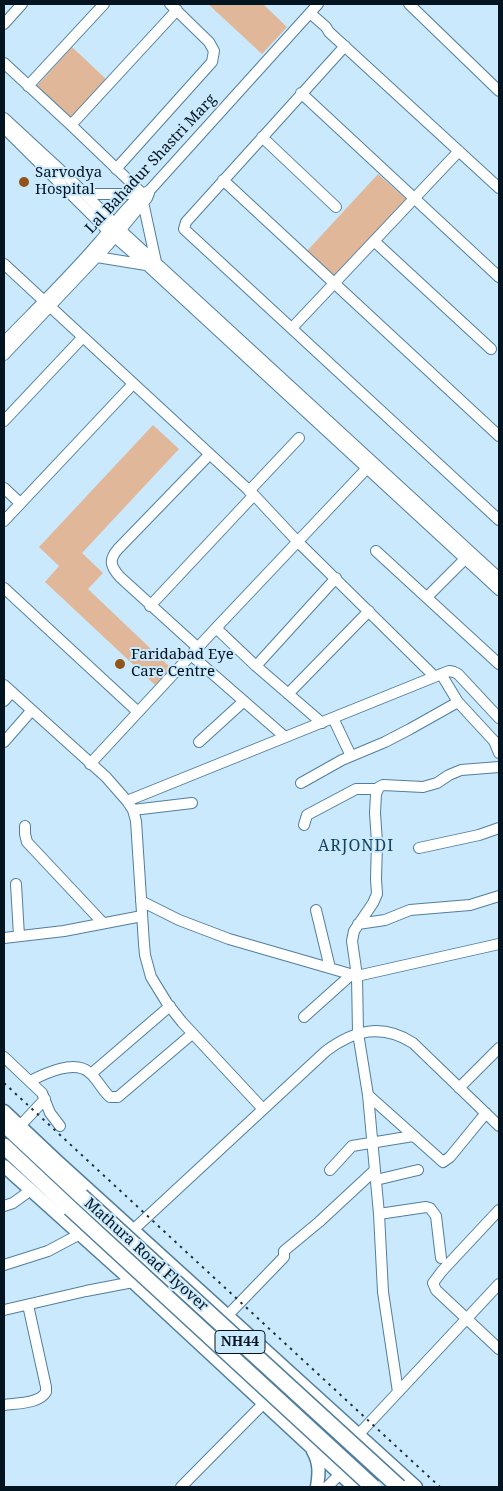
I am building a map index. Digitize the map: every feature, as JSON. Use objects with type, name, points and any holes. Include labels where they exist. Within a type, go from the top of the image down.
[{"type":"highway","points":[[4,1123],[57,1161]]},
{"type":"highway","name":"Mathura Road Flyover","points":[[4,1123],[81,1196],[400,1480]]},
{"type":"highway","name":"Mathura Road Flyover","points":[[4,1146],[374,1487]]},
{"type":"main road","points":[[4,1111],[358,1435],[400,1480]]},
{"type":"main road","points":[[4,1168],[133,1282],[306,1442],[350,1486]]},
{"type":"main road","points":[[306,1442],[323,1431],[331,1417],[330,1410]]},
{"type":"main road","points":[[306,1442],[316,1458],[320,1473],[317,1487]]},
{"type":"main road","points":[[374,1487],[383,1478],[400,1480],[416,1487]]},
{"type":"street","points":[[4,24],[22,4]]},
{"type":"street","points":[[28,86],[104,4]]},
{"type":"street","name":"Lal Bahadur Shastri Marg","points":[[4,342],[47,304],[318,4]]},
{"type":"street","points":[[409,4],[499,91]]},
{"type":"street","points":[[71,125],[173,7],[209,42],[214,51],[212,62],[116,169]]},
{"type":"street","points":[[308,15],[321,32],[329,32],[345,46],[499,188]]},
{"type":"street","points":[[345,46],[186,222],[184,229],[499,520]]},
{"type":"street","points":[[4,63],[145,196],[152,263]]},
{"type":"street","points":[[301,93],[499,277]]},
{"type":"street","points":[[4,118],[85,194],[114,230]]},
{"type":"street","points":[[4,128],[370,465],[499,578]]},
{"type":"street","points":[[262,137],[336,207]]},
{"type":"street","points":[[292,328],[459,151]]},
{"type":"street","points":[[223,180],[499,436]]},
{"type":"street","points":[[85,194],[145,196]]},
{"type":"street","points":[[4,355],[47,304],[97,257],[114,230]]},
{"type":"street","points":[[374,241],[491,349]]},
{"type":"street","points":[[97,257],[152,263]]},
{"type":"street","points":[[5,268],[47,304],[252,493],[297,541],[437,675],[458,702],[494,741],[499,753]]},
{"type":"street","points":[[4,421],[83,337]]},
{"type":"street","points":[[4,521],[134,384]]},
{"type":"street","points":[[150,606],[299,438]]},
{"type":"street","points":[[209,455],[113,555],[114,570],[244,701],[284,737]]},
{"type":"street","points":[[90,764],[370,465]]},
{"type":"street","points":[[4,488],[20,504]]},
{"type":"street","points":[[412,503],[465,559],[499,590]]},
{"type":"street","points":[[376,551],[499,664]]},
{"type":"street","points":[[427,598],[465,559]]},
{"type":"street","points":[[256,666],[336,578]]},
{"type":"street","points":[[4,588],[138,712]]},
{"type":"street","points":[[288,694],[369,611]]},
{"type":"street","points":[[216,628],[256,666],[322,723]]},
{"type":"street","points":[[127,801],[437,675],[449,672],[458,674],[499,718]]},
{"type":"street","points":[[4,701],[8,688],[106,777],[133,810],[136,821],[145,955],[151,977],[170,1006],[192,1034],[263,1109]]},
{"type":"street","points":[[199,742],[244,701]]},
{"type":"street","points":[[301,783],[342,760],[410,730],[458,702]]},
{"type":"street","points":[[4,742],[32,710]]},
{"type":"street","points":[[333,718],[351,756]]},
{"type":"street","points":[[304,825],[307,816],[356,789],[378,789],[383,785],[423,787],[437,783],[461,770],[499,767]]},
{"type":"street","points":[[378,789],[375,813],[378,842],[377,894],[352,937],[358,1033],[368,1095],[379,1214],[383,1292],[398,1392]]},
{"type":"street","points":[[133,810],[192,803]]},
{"type":"street","points":[[26,826],[27,842],[103,923]]},
{"type":"street","points":[[418,848],[479,835],[499,828]]},
{"type":"street","points":[[16,884],[19,936]]},
{"type":"street","points":[[358,924],[385,920],[410,910],[470,905],[499,896]]},
{"type":"street","points":[[141,901],[180,920],[216,934],[355,975],[499,944]]},
{"type":"street","points":[[316,910],[330,968]]},
{"type":"street","points":[[4,938],[64,930],[142,916]]},
{"type":"street","points":[[304,1018],[355,975]]},
{"type":"street","points":[[91,1074],[170,1006]]},
{"type":"street","points":[[133,1230],[326,1051],[340,1040],[358,1033],[375,1032],[402,1036],[413,1043],[499,1126]]},
{"type":"street","points":[[30,1081],[49,1072],[73,1067],[85,1068],[110,1097],[118,1096],[192,1034]]},
{"type":"street","points":[[459,1088],[499,1048]]},
{"type":"street","points":[[4,1057],[42,1093],[50,1113],[60,1126]]},
{"type":"street","points":[[368,1095],[443,1162],[450,1157],[486,1113]]},
{"type":"street","points":[[20,1126],[45,1099]]},
{"type":"street","points":[[330,1170],[352,1146],[413,1136]]},
{"type":"street","points":[[228,1316],[284,1258],[284,1251],[375,1175],[418,1170]]},
{"type":"street","points":[[4,1206],[13,1203],[31,1190]]},
{"type":"street","points":[[379,1214],[430,1208],[436,1216],[441,1258]]},
{"type":"street","points":[[499,1210],[433,1282],[436,1290],[499,1349]]},
{"type":"street","points":[[4,1264],[48,1251],[80,1234]]},
{"type":"street","points":[[4,1310],[133,1282]]},
{"type":"street","points":[[358,1435],[499,1284]]},
{"type":"street","points":[[4,1405],[41,1398],[46,1392],[28,1305]]},
{"type":"street","points":[[181,1487],[264,1403]]},
{"type":"street","points":[[327,1487],[340,1474],[373,1449]]},
{"type":"street","points":[[350,1486],[373,1449]]},
{"type":"shaded area","points":[[208,4],[263,4],[287,27],[262,54]]},
{"type":"shaded area","points":[[72,47],[107,80],[70,120],[35,88]]},
{"type":"shaded area","points":[[378,174],[406,199],[335,276],[307,251]]},
{"type":"shaded area","points":[[153,425],[179,449],[82,553],[103,573],[88,589],[171,668],[155,685],[45,582],[59,566],[39,547]]},
{"type":"railway","points":[[4,1083],[440,1487]]},
{"type":"place","name":"Sarvodya Hospital","points":[[24,182]]},
{"type":"place","name":"Faridabad Eye Care Centre","points":[[120,664]]},
{"type":"district","name":"ARJONDI","points":[[356,846]]}]
